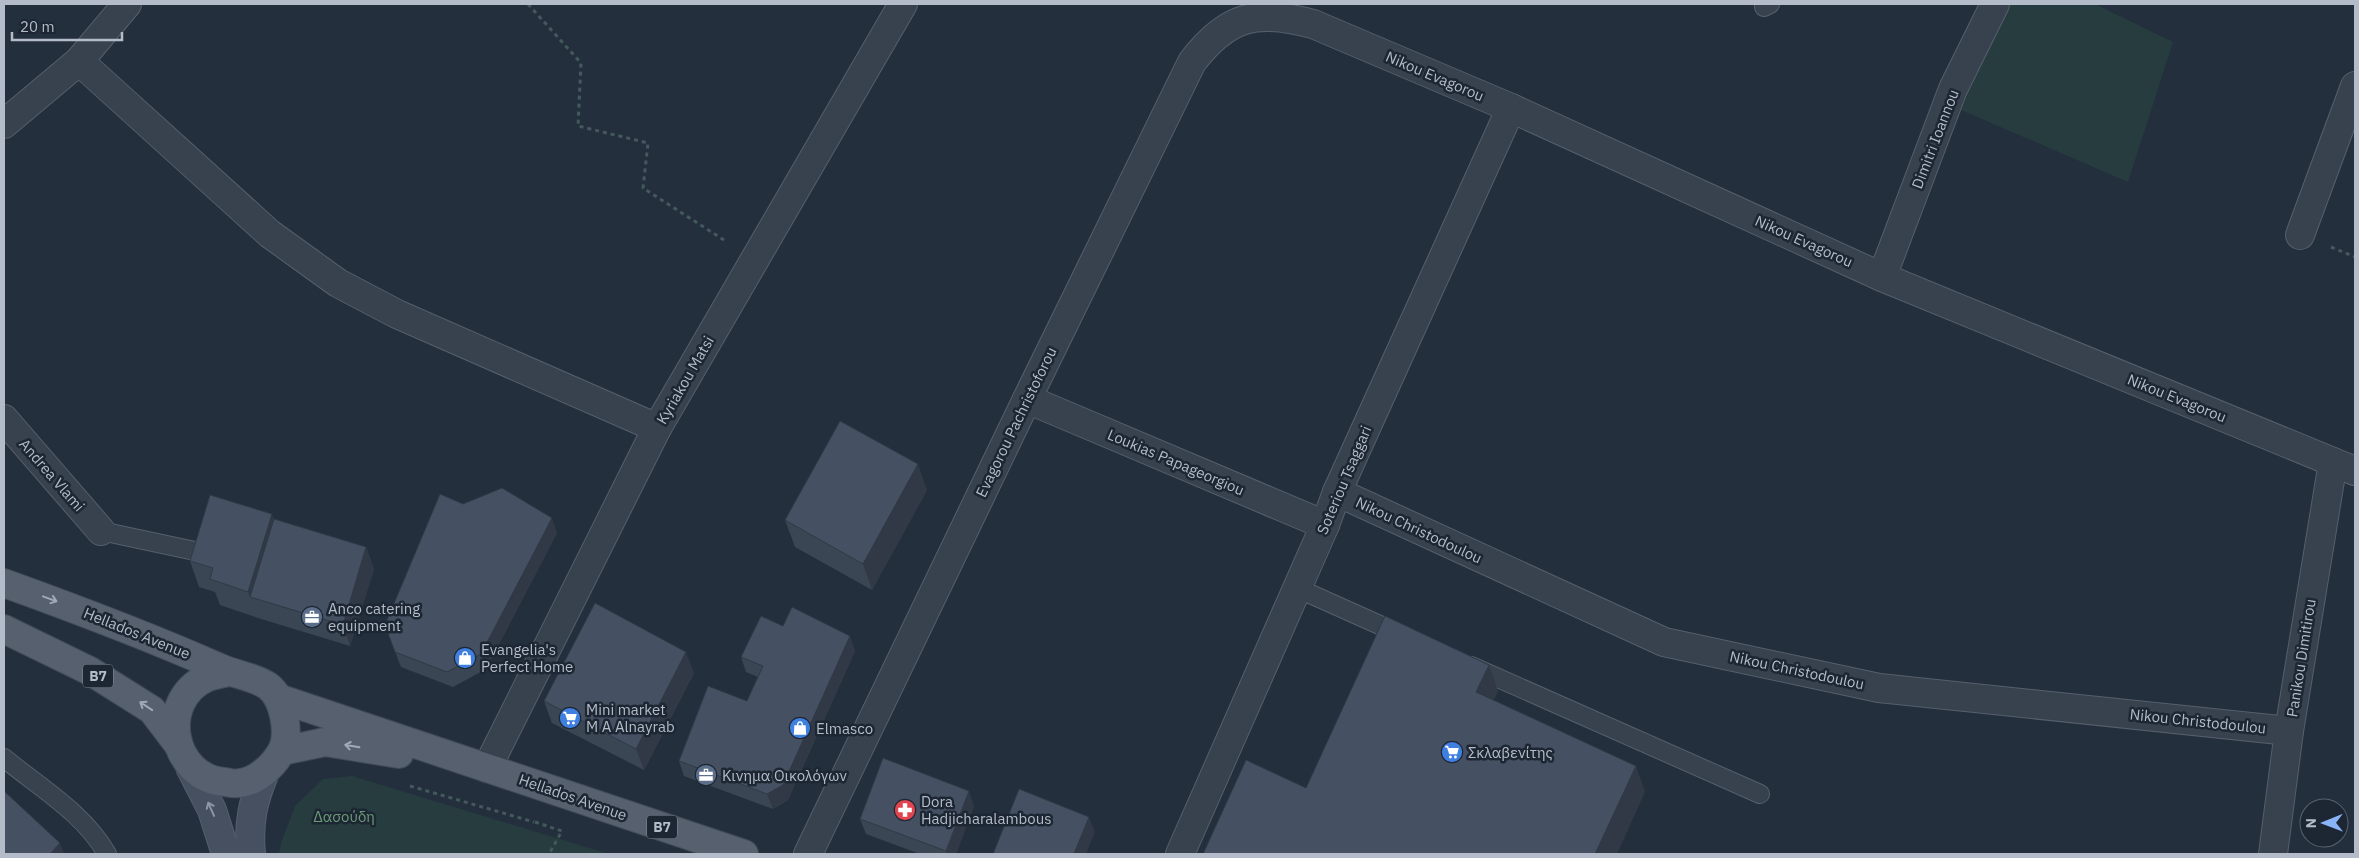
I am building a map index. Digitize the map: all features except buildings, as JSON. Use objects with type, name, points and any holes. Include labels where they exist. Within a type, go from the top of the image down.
[{"type":"main road","name":"Hellados Avenue","points":[[4,582],[148,636],[228,672],[249,676],[273,692],[312,711],[744,854]]},
{"type":"main road","name":"B7","points":[[4,630],[90,671],[152,710],[177,743],[190,767]]},
{"type":"main road","name":"B7","points":[[177,743],[176,717],[188,692],[206,678],[228,672]]},
{"type":"main road","points":[[250,854],[250,820],[254,798],[265,772],[282,750],[286,724],[273,692]]},
{"type":"main road","name":"Hellados Avenue","points":[[282,750],[325,742],[487,768]]},
{"type":"main road","points":[[190,767],[214,781],[240,784],[265,772]]},
{"type":"main road","points":[[190,767],[212,810],[226,854]]},
{"type":"street","points":[[4,124],[80,61],[127,4]]},
{"type":"street","name":"Kyriakou Matsi","points":[[487,768],[657,428],[903,4]]},
{"type":"street","name":"Dimitri Ioannou","points":[[1882,277],[1953,89],[1994,4]]},
{"type":"street","name":"Nikou Evagorou","points":[[1254,17],[1284,16],[1313,24],[1511,108],[1882,277],[2344,467]]},
{"type":"street","name":"Evagorou Pachristoforou","points":[[808,854],[1192,62],[1208,42],[1229,25],[1254,17]]},
{"type":"street","points":[[80,61],[270,234],[338,284],[397,314],[657,428]]},
{"type":"street","points":[[2300,235],[2355,86]]},
{"type":"street","name":"Soteriou Tsaggari","points":[[1180,854],[1325,525],[1337,492],[1511,108]]},
{"type":"street","name":"Loukias Papageorgiou","points":[[1027,399],[1325,525]]},
{"type":"street","name":"Andrea Vlami","points":[[4,419],[100,532]]},
{"type":"street","name":"Panikou Dimitirou","points":[[2273,854],[2289,731],[2344,467]]},
{"type":"street","name":"Nikou Christodoulou","points":[[1337,492],[1664,642],[1879,688],[2289,731]]},
{"type":"lane","points":[[100,532],[209,554]]},
{"type":"lane","points":[[1297,588],[1415,641]]},
{"type":"lane","points":[[1452,657],[1760,794]]},
{"type":"lane","points":[[4,758],[79,818],[94,834],[107,854]]},
{"type":"path","points":[[528,4],[581,63],[578,126],[648,142],[643,188],[755,260]]},
{"type":"path","points":[[404,784],[534,822]]},
{"type":"path","points":[[550,854],[562,831]]},
{"type":"green space","points":[[2011,4],[2095,4],[2173,42],[2128,182],[1954,107]]},
{"type":"green space","name":"Δασούδη","points":[[352,776],[609,854],[279,854],[281,843],[295,806],[323,779]]},
{"type":"place","name":"Anco catering equipment","points":[[312,617]]},
{"type":"place","name":"Evangelia's Perfect Home","points":[[465,658]]},
{"type":"place","name":"Mini market M A Alnayrab","points":[[570,718]]},
{"type":"place","name":"Elmasco","points":[[800,728]]},
{"type":"place","name":"Σκλαβενίτης","points":[[1452,752]]},
{"type":"place","name":"Κινημα Οικολόγων","points":[[706,775]]},
{"type":"place","name":"Dora Hadjicharalambous","points":[[905,810]]}]
